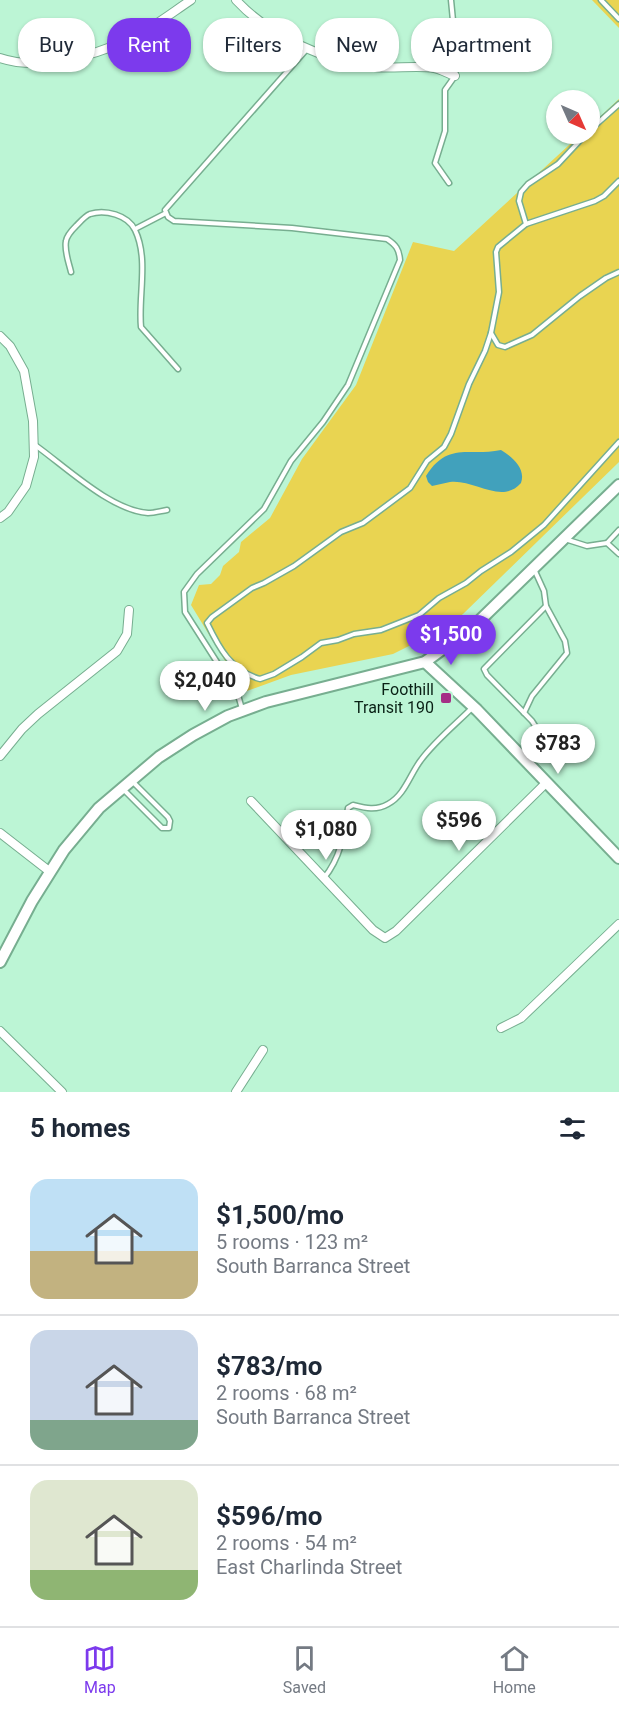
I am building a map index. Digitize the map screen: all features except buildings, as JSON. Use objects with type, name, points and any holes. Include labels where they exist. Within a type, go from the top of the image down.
[{"type":"main road","points":[[0,962],[50,871],[99,808],[130,779],[193,735],[242,711],[303,691],[379,675],[425,662],[474,626],[619,485]]},
{"type":"main road","points":[[425,662],[473,707],[618,854]]},
{"type":"street","points":[[0,58],[34,63],[61,61],[111,47],[148,29],[190,0]]},
{"type":"street","points":[[236,0],[269,28],[308,48],[348,62],[372,67],[433,68],[455,76]]},
{"type":"street","points":[[0,336],[10,346],[24,371],[33,421],[34,444],[34,457],[26,486],[8,512],[0,518]]},
{"type":"street","points":[[0,756],[22,729],[38,714],[117,651],[127,634],[129,610]]},
{"type":"street","points":[[251,801],[373,930],[385,938],[396,931],[546,783]]},
{"type":"street","points":[[0,834],[50,871]]},
{"type":"street","points":[[501,1028],[521,1018],[619,924]]},
{"type":"street","points":[[0,1031],[62,1092]]},
{"type":"street","points":[[236,1092],[263,1050]]},
{"type":"lane","points":[[449,183],[435,164],[445,131],[445,90],[447,84],[455,76],[457,62],[451,0]]},
{"type":"lane","points":[[601,0],[619,18]]},
{"type":"lane","points":[[166,213],[165,210],[171,202],[308,48]]},
{"type":"lane","points":[[600,121],[619,104]]},
{"type":"lane","points":[[526,224],[519,201],[521,192],[528,184],[558,164],[577,144]]},
{"type":"lane","points":[[619,181],[604,196],[595,201],[526,224],[498,247],[496,252],[499,292],[485,351],[444,447],[427,461],[410,488],[363,523],[341,532],[294,566],[252,588],[207,622],[217,643],[234,667],[260,679],[274,674],[321,643],[338,640],[354,633],[381,630],[419,615],[439,598],[466,583],[511,552],[544,525],[619,442]]},
{"type":"lane","points":[[71,272],[65,248],[66,238],[90,214],[105,212],[127,219],[138,238],[142,268],[141,327],[178,369]]},
{"type":"lane","points":[[135,230],[166,213]]},
{"type":"lane","points":[[166,213],[174,221],[292,228],[387,239],[395,244],[399,252],[400,260],[348,385],[291,461],[264,508],[197,574],[184,592],[185,612],[238,695],[242,711]]},
{"type":"lane","points":[[491,333],[498,345],[505,347],[532,335],[580,296],[619,272]]},
{"type":"lane","points":[[34,444],[79,480],[106,497],[148,513],[167,510]]},
{"type":"lane","points":[[564,539],[586,546],[608,543],[619,530]]},
{"type":"lane","points":[[608,543],[619,554]]},
{"type":"lane","points":[[524,713],[532,696],[567,653],[565,641],[546,606],[544,591],[533,569]]},
{"type":"lane","points":[[524,760],[538,745],[539,732],[532,721],[484,669],[546,606]]},
{"type":"lane","points":[[324,878],[336,863],[348,808],[352,805],[371,809],[380,808],[390,803],[398,796],[421,760],[473,707]]},
{"type":"lane","points":[[122,787],[162,828],[169,828],[168,817],[130,779]]},
{"type":"shaded area","points":[[592,0],[619,0],[619,28]]},
{"type":"shaded area","points":[[619,99],[619,462],[463,614],[445,628],[393,654],[291,675],[244,692],[191,605],[199,585],[211,584],[220,575],[223,566],[239,552],[241,542],[270,518],[302,459],[356,385],[413,242],[454,251],[570,144],[600,144],[600,117]]},
{"type":"water","points":[[501,450],[514,460],[522,473],[521,483],[513,489],[497,492],[459,482],[432,486],[428,482],[426,476],[434,465],[451,454]]},
{"type":"place","name":"Foothill Transit 190","points":[[446,698]]}]
